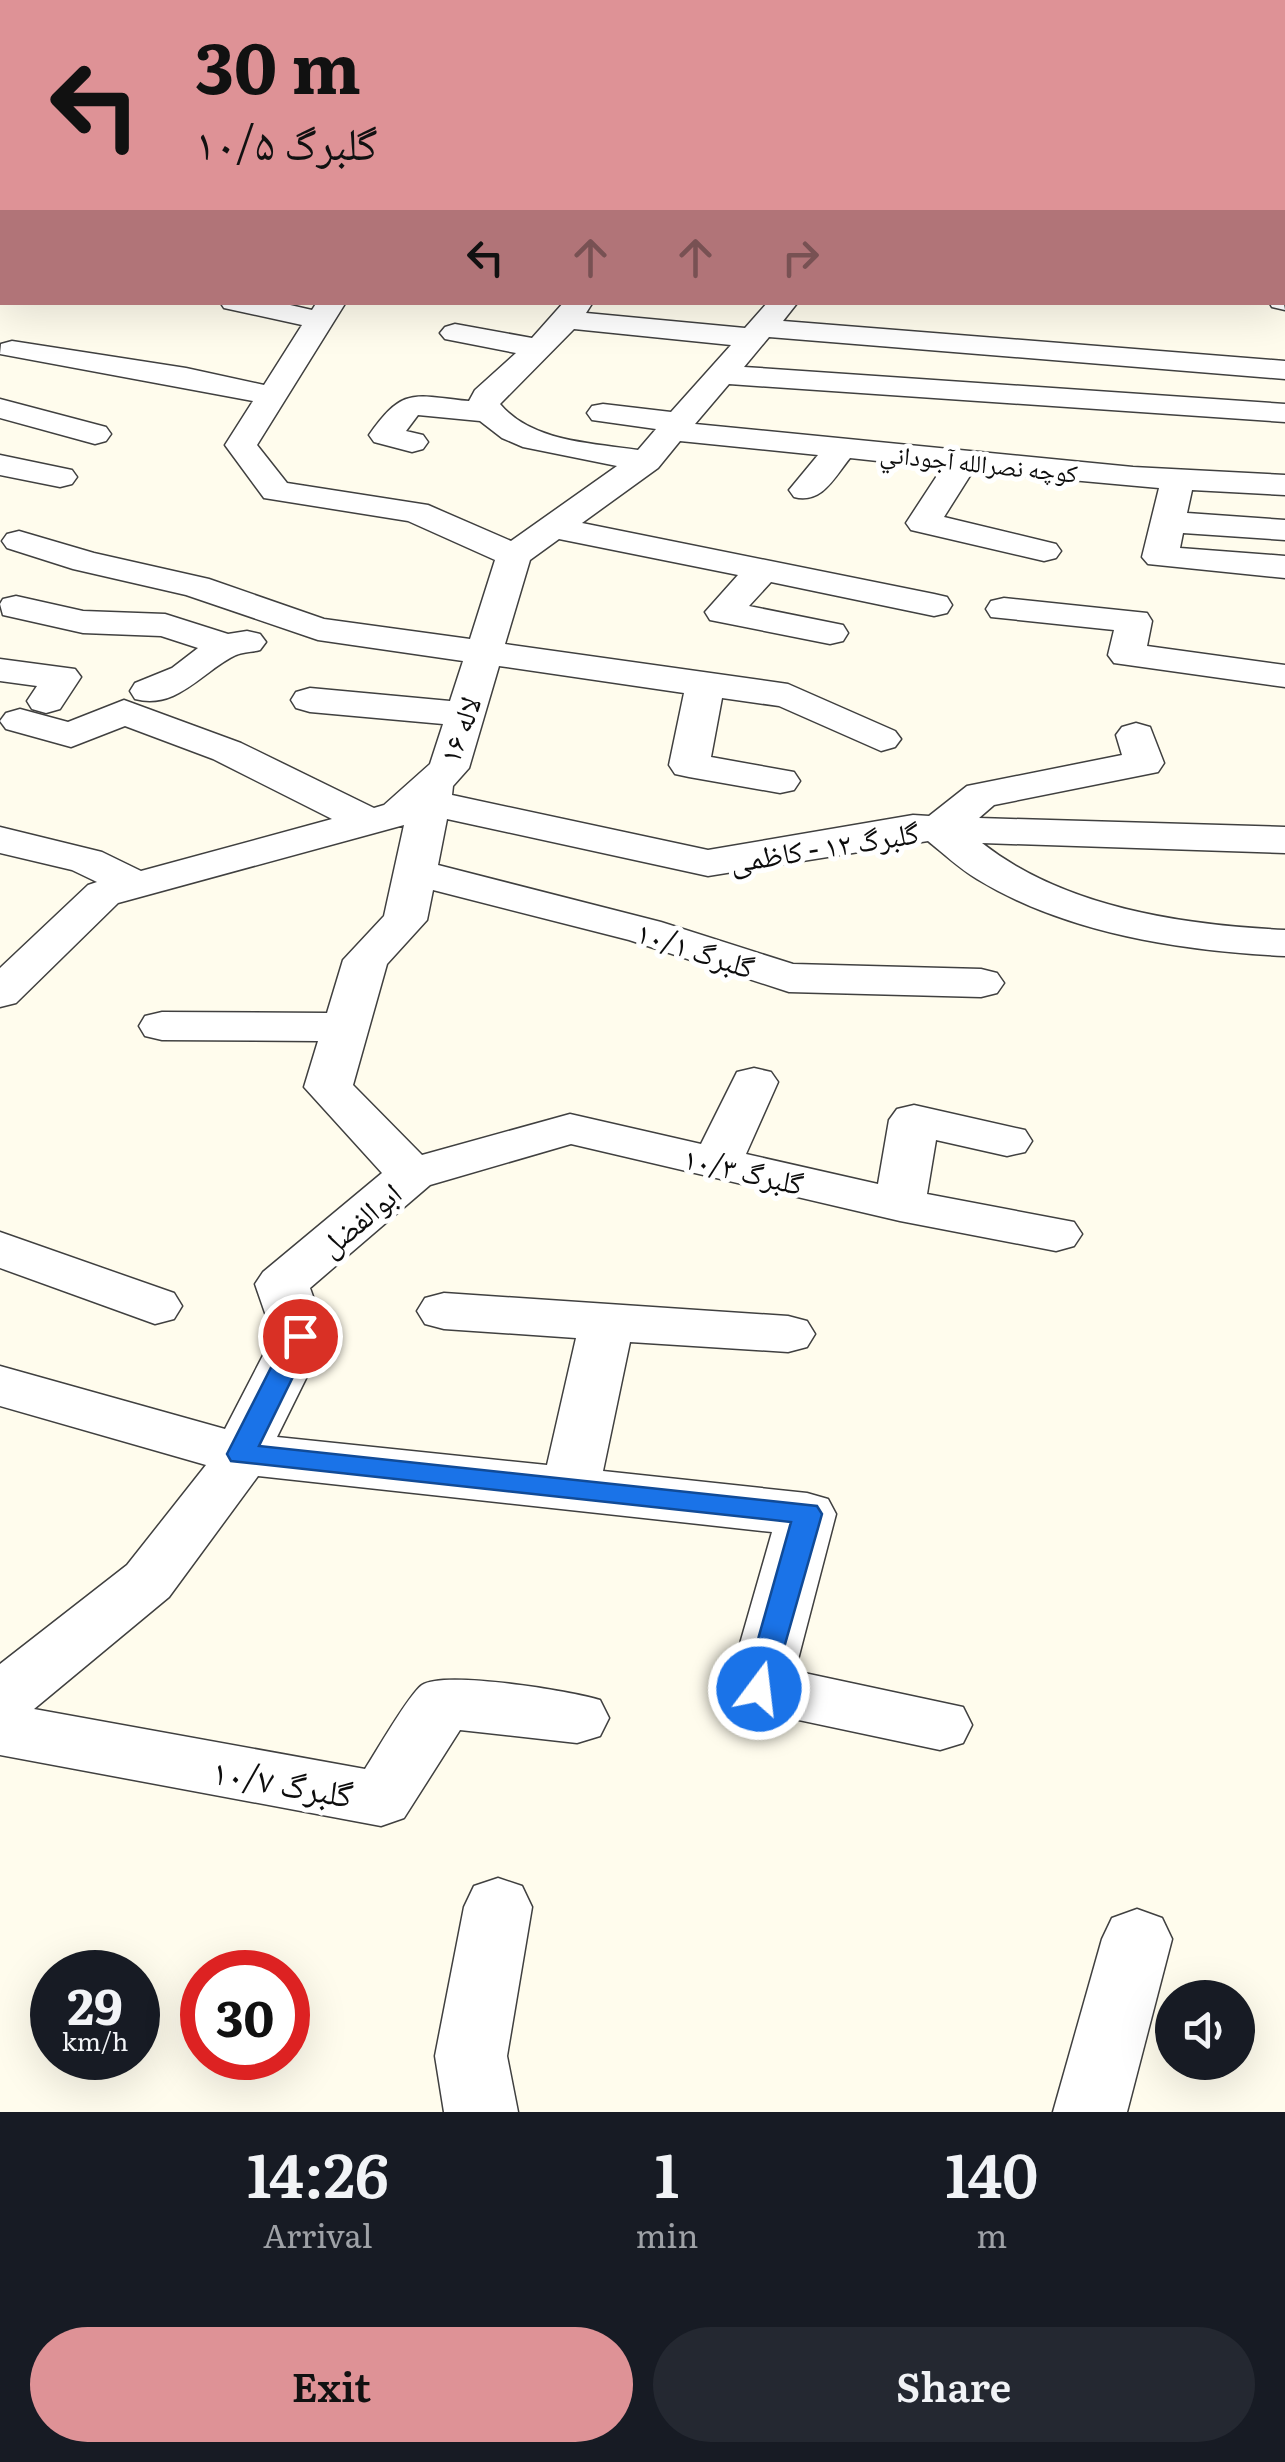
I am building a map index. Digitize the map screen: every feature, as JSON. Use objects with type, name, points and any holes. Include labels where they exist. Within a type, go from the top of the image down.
[{"type":"street","points":[[208,330],[235,305]]},
{"type":"street","points":[[248,305],[328,312],[241,445],[276,491],[416,512],[514,555],[646,461],[782,305]]},
{"type":"street","points":[[488,412],[486,398],[573,311],[759,333],[1285,370]]},
{"type":"street","points":[[456,333],[536,348]]},
{"type":"street","points":[[588,350],[728,370],[1285,413]]},
{"type":"street","points":[[4,358],[186,377],[274,396]]},
{"type":"street","points":[[145,404],[186,377]]},
{"type":"street","points":[[412,442],[384,435],[410,405],[488,412],[528,438],[646,461]]},
{"type":"street","points":[[0,408],[95,434]]},
{"type":"street","name":"كوچه نصرالله آجوداني","points":[[603,413],[676,427],[841,448],[1178,480],[1285,486]]},
{"type":"street","points":[[806,490],[841,448]]},
{"type":"street","points":[[963,460],[922,523],[1044,551]]},
{"type":"street","points":[[0,465],[60,477]]},
{"type":"street","points":[[1178,480],[1160,557],[1285,567]]},
{"type":"street","points":[[1168,522],[1285,530]]},
{"type":"street","points":[[553,527],[934,605]]},
{"type":"street","points":[[19,540],[86,562],[196,587],[330,630],[788,696],[881,739]]},
{"type":"street","name":"لاله ۱۶","points":[[3,986],[103,894],[399,814],[432,792],[449,768],[514,555]]},
{"type":"street","points":[[763,570],[723,612],[830,633]]},
{"type":"street","points":[[16,607],[82,622],[165,625],[226,645],[330,630]]},
{"type":"street","points":[[1004,609],[1134,621],[1127,654],[1285,676]]},
{"type":"street","points":[[149,691],[185,676],[226,645]]},
{"type":"street","points":[[0,670],[62,677],[33,711],[71,736],[124,712],[227,750],[370,822]]},
{"type":"street","points":[[705,685],[689,765],[780,781]]},
{"type":"street","points":[[310,700],[466,714]]},
{"type":"street","points":[[1136,735],[1144,763],[982,795],[939,829],[998,874],[1088,913],[1249,942],[1285,942]]},
{"type":"street","name":"گلبرگ ۱۲ - کاظمی","points":[[432,792],[708,863],[913,828],[1285,840]]},
{"type":"street","name":"ابوالفضل","points":[[4,1695],[148,1581],[231,1472],[300,1336],[282,1284],[412,1174],[328,1087],[366,960],[405,920],[432,792]]},
{"type":"street","points":[[0,840],[87,861],[136,885]]},
{"type":"street","name":"گلبرگ ۱۰/۱","points":[[417,873],[645,930],[790,978],[981,983]]},
{"type":"street","points":[[162,1026],[347,1027]]},
{"type":"street","points":[[717,1163],[754,1082]]},
{"type":"street","points":[[900,1205],[914,1120],[1007,1142]]},
{"type":"street","name":"گلبرگ ۱۰/۳","points":[[412,1174],[570,1129],[900,1205],[1056,1234]]},
{"type":"street","points":[[0,1249],[155,1306]]},
{"type":"street","points":[[444,1311],[788,1334]]},
{"type":"street","points":[[570,1488],[607,1320]]},
{"type":"street","points":[[0,1385],[37,1399],[241,1454],[808,1514],[759,1689],[940,1724]]},
{"type":"street","name":"گلبرگ ۱۰/۷","points":[[4,1695],[381,1799],[443,1703],[577,1718]]},
{"type":"street","points":[[481,2112],[471,2056],[498,1907]]},
{"type":"street","points":[[1090,2112],[1136,1940]]},
{"type":"route","points":[[300,1336],[241,1454],[808,1514],[759,1689]]}]
